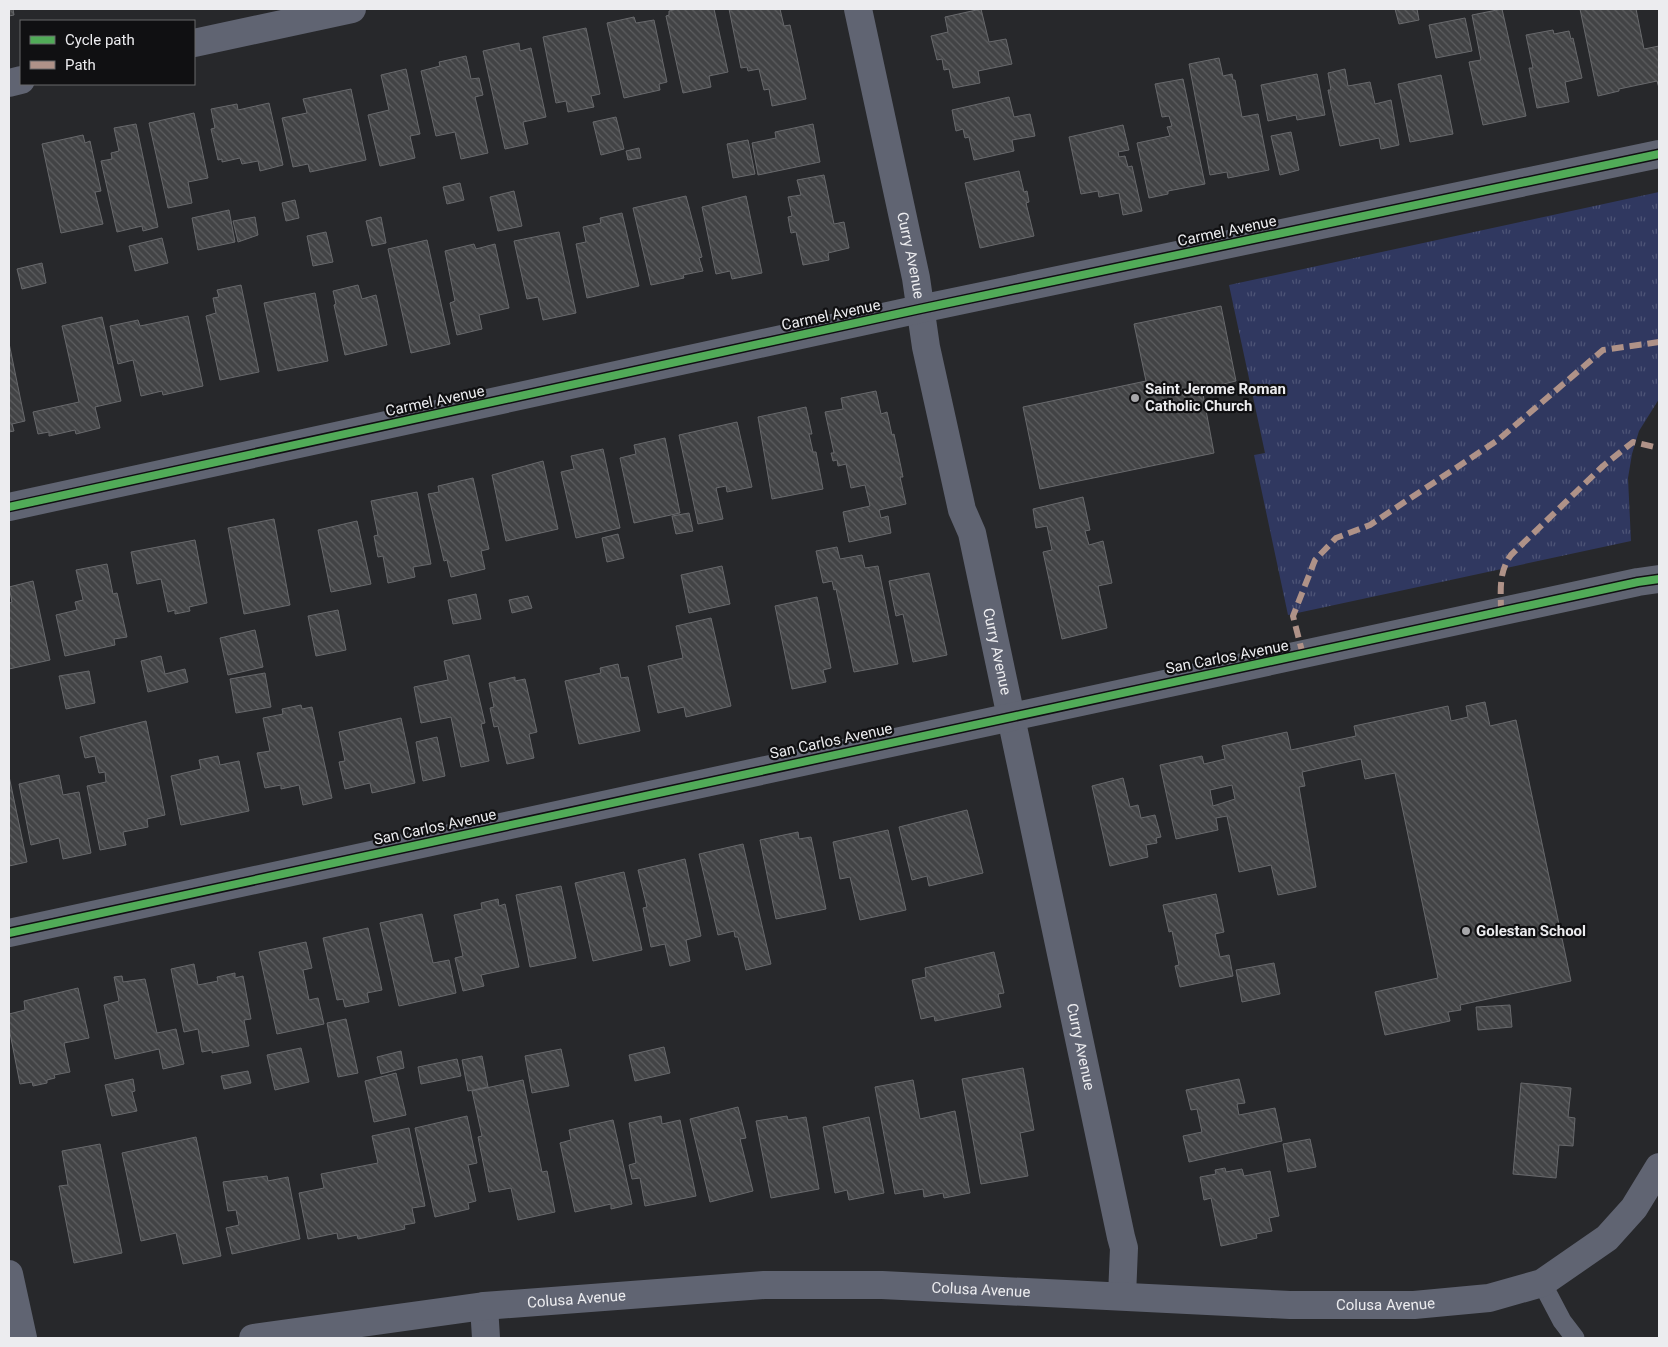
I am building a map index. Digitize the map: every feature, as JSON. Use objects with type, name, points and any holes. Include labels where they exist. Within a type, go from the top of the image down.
[{"type":"street","points":[[195,43],[352,9]]},
{"type":"street","name":"Curry Avenue","points":[[858,9],[920,309],[926,347],[962,510],[972,533],[1124,1248],[1122,1296]]},
{"type":"street","name":"Carmel Avenue","points":[[9,507],[920,309],[1659,154]]},
{"type":"street","name":"San Carlos Avenue","points":[[9,933],[1011,716],[1659,579]]},
{"type":"street","name":"Colusa Avenue","points":[[253,1338],[484,1306],[764,1284],[882,1285],[1122,1296],[1195,1302],[1290,1305],[1414,1306],[1489,1298],[1542,1283],[1607,1238],[1634,1208],[1659,1167]]},
{"type":"street","points":[[9,1274],[23,1338]]},
{"type":"street","points":[[484,1306],[486,1338]]},
{"type":"lane","points":[[1542,1283],[1562,1322],[1575,1338]]},
{"type":"green space","points":[[1659,192],[1659,399],[1639,431],[1632,454],[1628,478],[1631,541],[1288,615],[1254,455],[1265,453],[1229,285]]},
{"type":"building","points":[[9,9],[13,9],[14,15],[9,16]]},
{"type":"building","points":[[677,9],[714,9],[728,72],[709,76],[711,87],[683,93],[666,16],[669,15],[669,11]]},
{"type":"building","points":[[729,9],[780,9],[784,26],[790,25],[806,99],[772,106],[769,89],[764,90],[759,69],[748,71],[747,67],[741,68]]},
{"type":"building","points":[[981,9],[989,42],[1006,39],[1012,64],[978,71],[980,83],[953,88],[949,69],[944,70],[942,59],[937,60],[931,36],[948,32],[945,17]]},
{"type":"building","points":[[1395,9],[1417,9],[1419,20],[1399,24]]},
{"type":"building","points":[[1502,9],[1526,116],[1483,125],[1469,62],[1481,60],[1472,15]]},
{"type":"building","points":[[1580,9],[1636,9],[1644,49],[1659,46],[1659,88],[1657,81],[1619,89],[1619,91],[1598,96]]},
{"type":"building","points":[[634,17],[636,23],[654,20],[667,82],[659,84],[660,90],[624,98],[607,23]]},
{"type":"building","points":[[1465,18],[1472,51],[1436,58],[1429,25]]},
{"type":"building","points":[[586,28],[600,94],[591,96],[594,107],[568,112],[566,101],[556,103],[543,37]]},
{"type":"building","points":[[1553,30],[1554,34],[1569,31],[1571,39],[1573,38],[1582,78],[1565,82],[1569,102],[1537,108],[1529,68],[1533,68],[1526,35]]},
{"type":"building","points":[[519,43],[520,51],[531,48],[546,117],[523,122],[528,144],[505,149],[483,51]]},
{"type":"building","points":[[466,56],[471,79],[479,78],[483,95],[475,97],[488,153],[461,159],[455,132],[436,136],[421,71],[440,66],[439,62]]},
{"type":"building","points":[[1219,58],[1223,76],[1232,74],[1233,80],[1235,80],[1242,117],[1258,114],[1269,170],[1228,178],[1227,172],[1210,175],[1189,64]]},
{"type":"building","points":[[406,69],[420,134],[410,136],[415,158],[380,166],[368,115],[389,110],[381,75]]},
{"type":"building","points":[[1345,69],[1348,86],[1370,82],[1375,104],[1391,100],[1399,145],[1381,149],[1379,138],[1340,146],[1328,90],[1331,90],[1328,73]]},
{"type":"building","points":[[1317,74],[1325,115],[1297,120],[1296,115],[1268,121],[1261,85]]},
{"type":"building","points":[[1441,75],[1453,134],[1410,142],[1398,84]]},
{"type":"building","points":[[1183,79],[1205,184],[1168,191],[1168,194],[1149,198],[1137,143],[1170,136],[1167,127],[1172,126],[1169,116],[1162,117],[1155,84]]},
{"type":"building","points":[[351,89],[366,160],[310,172],[308,164],[293,167],[282,118],[307,113],[303,99]]},
{"type":"building","points":[[1009,97],[1014,117],[1030,114],[1035,136],[1012,140],[1014,151],[974,160],[969,137],[965,138],[963,129],[956,131],[952,110]]},
{"type":"building","points":[[269,103],[283,165],[260,171],[258,161],[242,164],[240,158],[222,162],[222,159],[218,160],[211,129],[215,128],[211,109],[237,104],[238,110]]},
{"type":"building","points":[[194,113],[208,178],[188,182],[192,203],[168,208],[149,123]]},
{"type":"building","points":[[616,117],[624,149],[601,155],[593,122]]},
{"type":"building","points":[[136,124],[158,227],[143,231],[142,226],[117,232],[101,161],[112,159],[111,153],[119,151],[114,128]]},
{"type":"building","points":[[813,124],[820,162],[758,175],[752,143],[776,138],[775,132]]},
{"type":"building","points":[[1123,125],[1129,150],[1118,152],[1119,157],[1125,156],[1128,167],[1132,166],[1142,211],[1123,215],[1119,193],[1099,197],[1098,191],[1081,194],[1069,137]]},
{"type":"building","points":[[1291,132],[1299,170],[1280,175],[1271,136]]},
{"type":"building","points":[[83,135],[85,143],[90,141],[101,191],[95,192],[103,224],[61,233],[42,144]]},
{"type":"building","points":[[748,140],[755,174],[733,178],[727,144]]},
{"type":"building","points":[[639,148],[641,158],[628,160],[626,151]]},
{"type":"building","points":[[1019,171],[1024,192],[1027,191],[1029,202],[1026,203],[1034,236],[980,248],[965,183]]},
{"type":"building","points":[[824,175],[834,224],[844,222],[849,248],[828,253],[829,260],[803,265],[796,232],[791,233],[788,217],[792,216],[788,197],[801,195],[797,180]]},
{"type":"building","points":[[460,183],[464,200],[447,204],[443,187]]},
{"type":"building","points":[[514,191],[522,226],[498,231],[490,197]]},
{"type":"building","points":[[686,196],[702,257],[699,258],[703,271],[683,275],[684,278],[651,285],[633,208]]},
{"type":"building","points":[[746,196],[762,273],[732,279],[730,271],[716,274],[702,207]]},
{"type":"building","points":[[295,200],[299,218],[286,221],[282,203]]},
{"type":"building","points":[[229,210],[235,242],[198,250],[192,218]]},
{"type":"building","points":[[622,213],[639,286],[587,298],[576,244],[586,242],[583,227],[601,223],[600,218]]},
{"type":"building","points":[[255,217],[258,235],[238,242],[233,221]]},
{"type":"building","points":[[381,217],[386,243],[372,246],[366,221]]},
{"type":"building","points":[[326,232],[333,262],[313,266],[307,236]]},
{"type":"building","points":[[559,232],[576,313],[543,320],[538,297],[527,299],[514,241]]},
{"type":"building","points":[[162,238],[168,263],[135,271],[129,246]]},
{"type":"building","points":[[427,240],[450,344],[411,353],[388,249]]},
{"type":"building","points":[[474,244],[476,249],[495,244],[509,308],[479,315],[482,329],[457,335],[450,303],[455,301],[445,251]]},
{"type":"building","points":[[42,263],[46,283],[22,289],[17,269]]},
{"type":"building","points":[[241,285],[259,372],[220,380],[206,316],[216,313],[213,298],[219,297],[217,290]]},
{"type":"building","points":[[358,285],[362,299],[376,295],[387,345],[345,355],[334,305],[336,304],[333,291]]},
{"type":"building","points":[[315,293],[328,361],[278,371],[264,303]]},
{"type":"building","name":"Saint Jerome Roman Catholic Church","points":[[1221,306],[1236,381],[1202,389],[1214,453],[1040,489],[1023,407],[1146,381],[1134,324]]},
{"type":"building","points":[[188,316],[203,386],[163,395],[162,391],[141,396],[133,360],[118,364],[110,326],[138,320],[140,326]]},
{"type":"building","points":[[102,317],[121,401],[95,407],[100,428],[76,434],[75,430],[49,436],[49,432],[38,434],[33,412],[79,402],[62,326]]},
{"type":"building","points":[[9,343],[25,421],[12,424],[14,431],[9,432]]},
{"type":"building","points":[[876,391],[881,414],[887,412],[892,435],[894,434],[903,477],[900,477],[906,504],[879,510],[881,518],[888,516],[891,533],[849,542],[843,512],[870,506],[865,485],[851,488],[846,464],[838,466],[837,460],[833,461],[831,453],[834,453],[825,412],[843,409],[841,398]]},
{"type":"building","points":[[806,407],[812,434],[809,434],[813,452],[816,452],[823,489],[772,499],[758,417]]},
{"type":"building","points":[[737,422],[752,487],[727,492],[726,486],[716,488],[723,519],[698,524],[679,435]]},
{"type":"building","points":[[665,438],[680,513],[634,523],[620,458],[636,454],[634,445]]},
{"type":"building","points":[[603,449],[620,528],[576,538],[561,472],[574,469],[571,456]]},
{"type":"building","points":[[543,461],[558,529],[506,541],[492,475]]},
{"type":"building","points":[[473,478],[489,549],[481,551],[485,569],[451,577],[447,560],[444,561],[428,494],[439,492],[438,486]]},
{"type":"building","points":[[417,492],[431,564],[413,567],[415,577],[388,583],[383,556],[378,557],[374,536],[378,535],[371,501]]},
{"type":"building","points":[[1083,497],[1090,530],[1085,531],[1089,545],[1103,541],[1112,583],[1098,586],[1107,628],[1062,639],[1043,552],[1052,550],[1047,526],[1036,528],[1033,509]]},
{"type":"building","points":[[689,513],[693,531],[676,534],[672,516]]},
{"type":"building","points":[[274,519],[290,605],[244,614],[228,528]]},
{"type":"building","points":[[357,521],[371,584],[331,592],[318,530]]},
{"type":"building","points":[[618,534],[624,558],[607,562],[602,538]]},
{"type":"building","points":[[195,540],[207,603],[189,607],[190,611],[175,614],[175,610],[168,612],[161,579],[137,584],[131,552]]},
{"type":"building","points":[[837,547],[840,559],[862,555],[865,568],[878,566],[898,664],[854,672],[836,589],[834,590],[832,581],[823,583],[816,551]]},
{"type":"building","points":[[107,564],[113,594],[117,593],[127,637],[114,639],[115,645],[65,656],[56,615],[77,610],[75,602],[83,600],[76,570]]},
{"type":"building","points":[[722,566],[730,604],[689,613],[681,575]]},
{"type":"building","points":[[929,573],[947,655],[913,662],[903,614],[896,616],[889,581]]},
{"type":"building","points":[[33,581],[50,660],[9,669],[9,603],[12,602],[9,587]]},
{"type":"building","points":[[476,594],[481,619],[453,624],[448,600]]},
{"type":"building","points":[[528,596],[532,608],[512,613],[509,600]]},
{"type":"building","points":[[817,597],[831,668],[823,670],[826,682],[792,689],[775,606]]},
{"type":"building","points":[[338,610],[346,650],[316,656],[308,616]]},
{"type":"building","points":[[711,618],[731,706],[686,717],[684,707],[658,713],[648,666],[683,658],[676,626]]},
{"type":"building","points":[[255,630],[263,667],[228,675],[220,638]]},
{"type":"building","points":[[469,655],[485,723],[481,724],[489,761],[461,767],[451,717],[421,723],[414,687],[448,680],[444,661]]},
{"type":"building","points":[[161,656],[165,674],[185,669],[188,682],[148,692],[141,661]]},
{"type":"building","points":[[618,664],[621,678],[628,677],[640,731],[579,744],[565,681],[601,673],[600,668]]},
{"type":"building","points":[[89,671],[95,703],[66,709],[59,676]]},
{"type":"building","points":[[265,673],[271,707],[236,713],[230,679]]},
{"type":"building","points":[[515,677],[515,681],[525,679],[537,732],[529,734],[534,758],[507,764],[498,726],[494,727],[490,708],[494,707],[489,683]]},
{"type":"building","points":[[1485,702],[1490,726],[1516,720],[1571,981],[1460,1005],[1461,1010],[1448,1012],[1450,1021],[1385,1035],[1375,992],[1438,978],[1395,773],[1365,779],[1361,759],[1302,772],[1305,786],[1299,787],[1316,887],[1278,895],[1271,865],[1239,872],[1227,816],[1216,818],[1218,830],[1176,839],[1160,765],[1202,756],[1204,764],[1225,759],[1222,746],[1287,732],[1291,750],[1356,736],[1354,726],[1448,706],[1451,721],[1468,717],[1466,706]],"holes":[[[1232,785],[1235,799],[1213,806],[1210,790]]]},
{"type":"building","points":[[301,705],[302,709],[312,707],[332,798],[303,805],[299,785],[281,789],[281,785],[265,788],[257,753],[270,751],[263,718],[283,714],[282,709]]},
{"type":"building","points":[[401,718],[415,783],[372,793],[370,783],[345,789],[339,762],[345,761],[339,732]]},
{"type":"building","points":[[146,721],[165,815],[147,819],[148,827],[123,832],[126,845],[100,850],[87,786],[106,782],[105,772],[99,773],[95,756],[85,758],[80,737]]},
{"type":"building","points":[[437,737],[445,776],[423,781],[416,742]]},
{"type":"building","points":[[218,756],[220,765],[239,761],[249,811],[181,825],[171,776],[201,769],[199,760]]},
{"type":"building","points":[[59,775],[63,795],[79,792],[91,853],[63,859],[59,838],[31,845],[19,784]]},
{"type":"building","points":[[9,776],[27,862],[9,866]]},
{"type":"building","points":[[1123,778],[1130,807],[1138,805],[1141,818],[1155,815],[1161,837],[1156,838],[1157,843],[1146,845],[1148,857],[1110,866],[1092,786]]},
{"type":"building","points":[[967,810],[983,873],[929,886],[927,876],[912,880],[899,827]]},
{"type":"building","points":[[888,830],[906,910],[860,920],[850,877],[840,879],[833,842]]},
{"type":"building","points":[[798,832],[799,839],[811,837],[826,909],[776,919],[760,840]]},
{"type":"building","points":[[743,844],[771,964],[746,970],[738,937],[735,937],[734,931],[718,935],[699,854]]},
{"type":"building","points":[[685,859],[701,936],[686,940],[690,961],[670,966],[665,944],[651,947],[643,908],[647,907],[638,870]]},
{"type":"building","points":[[624,872],[642,950],[593,961],[575,883]]},
{"type":"building","points":[[561,886],[576,958],[530,967],[516,895]]},
{"type":"building","points":[[1216,894],[1224,932],[1215,934],[1220,957],[1229,955],[1233,976],[1180,987],[1175,966],[1179,965],[1172,931],[1169,932],[1163,905]]},
{"type":"building","points":[[498,899],[499,906],[505,904],[519,967],[481,975],[484,986],[463,991],[455,958],[463,956],[454,915],[482,909],[481,903]]},
{"type":"building","points":[[422,914],[433,963],[449,960],[456,993],[399,1006],[380,923]]},
{"type":"building","points":[[368,928],[382,990],[367,993],[369,1002],[345,1007],[343,999],[337,1000],[323,938]]},
{"type":"building","points":[[306,942],[312,968],[303,970],[309,1000],[318,998],[324,1024],[277,1034],[259,952]]},
{"type":"building","points":[[994,952],[1004,993],[998,994],[1001,1007],[935,1021],[934,1016],[921,1019],[912,980],[926,977],[925,968]]},
{"type":"building","points":[[1274,963],[1280,994],[1242,1002],[1236,970]]},
{"type":"building","points":[[194,964],[198,985],[218,981],[217,977],[235,973],[235,978],[243,976],[251,1019],[244,1020],[249,1046],[212,1053],[212,1050],[202,1052],[198,1029],[184,1032],[171,969]]},
{"type":"building","points":[[122,976],[123,982],[145,979],[157,1033],[176,1029],[184,1064],[163,1069],[159,1049],[115,1059],[104,1005],[119,1001],[114,977]]},
{"type":"building","points":[[78,988],[89,1038],[64,1043],[70,1072],[54,1075],[55,1078],[47,1080],[47,1083],[33,1086],[32,1082],[20,1084],[9,1028],[9,1014],[25,1010],[24,1001]]},
{"type":"building","points":[[1510,1005],[1512,1027],[1478,1030],[1476,1007]]},
{"type":"building","points":[[346,1019],[358,1073],[338,1077],[327,1023]]},
{"type":"building","points":[[664,1047],[670,1073],[635,1081],[629,1055]]},
{"type":"building","points":[[301,1048],[309,1082],[275,1090],[267,1055]]},
{"type":"building","points":[[561,1049],[569,1086],[532,1093],[525,1056]]},
{"type":"building","points":[[401,1051],[404,1068],[381,1074],[377,1057]]},
{"type":"building","points":[[482,1056],[488,1087],[468,1091],[462,1060]]},
{"type":"building","points":[[457,1059],[461,1076],[421,1084],[418,1067]]},
{"type":"building","points":[[1023,1068],[1034,1130],[1020,1133],[1028,1176],[981,1184],[962,1079]]},
{"type":"building","points":[[248,1071],[251,1083],[224,1089],[221,1076]]},
{"type":"building","points":[[396,1073],[406,1115],[374,1122],[365,1081]]},
{"type":"building","points":[[133,1079],[135,1091],[132,1092],[137,1111],[112,1116],[105,1085]]},
{"type":"building","points":[[1239,1079],[1245,1103],[1237,1104],[1239,1115],[1275,1108],[1282,1141],[1189,1162],[1183,1136],[1202,1132],[1197,1109],[1191,1110],[1186,1090]]},
{"type":"building","points":[[523,1080],[542,1172],[547,1171],[555,1212],[518,1220],[511,1188],[489,1192],[478,1137],[482,1136],[472,1091]]},
{"type":"building","points":[[913,1080],[920,1119],[955,1111],[970,1193],[944,1198],[943,1193],[924,1197],[923,1189],[895,1194],[875,1087]]},
{"type":"building","points":[[1521,1083],[1571,1088],[1568,1117],[1575,1118],[1573,1146],[1559,1145],[1556,1178],[1513,1174]]},
{"type":"building","points":[[738,1107],[746,1138],[740,1139],[753,1191],[710,1202],[690,1119]]},
{"type":"building","points":[[467,1116],[477,1163],[468,1165],[476,1201],[468,1203],[469,1209],[435,1217],[415,1128]]},
{"type":"building","points":[[661,1116],[662,1124],[680,1120],[696,1196],[645,1206],[640,1178],[632,1179],[629,1165],[636,1163],[629,1123]]},
{"type":"building","points":[[787,1116],[788,1120],[806,1117],[819,1189],[771,1198],[756,1121]]},
{"type":"building","points":[[869,1117],[884,1193],[849,1200],[847,1190],[835,1193],[823,1127]]},
{"type":"building","points":[[613,1120],[632,1204],[611,1209],[611,1204],[575,1212],[560,1143],[571,1140],[569,1130]]},
{"type":"building","points":[[409,1128],[425,1206],[412,1208],[415,1223],[404,1225],[405,1229],[358,1239],[357,1235],[338,1239],[337,1233],[308,1239],[299,1193],[324,1188],[321,1174],[378,1163],[372,1136]]},
{"type":"building","points":[[196,1137],[221,1256],[183,1264],[176,1233],[141,1241],[122,1153]]},
{"type":"building","points":[[1310,1139],[1316,1167],[1288,1172],[1283,1144]]},
{"type":"building","points":[[100,1144],[122,1253],[74,1263],[59,1186],[68,1185],[62,1151]]},
{"type":"building","points":[[1225,1168],[1226,1172],[1242,1169],[1244,1176],[1270,1171],[1279,1216],[1269,1218],[1272,1231],[1256,1234],[1257,1238],[1221,1246],[1211,1198],[1204,1200],[1200,1177],[1216,1174],[1215,1170]]},
{"type":"building","points":[[267,1176],[268,1181],[288,1177],[300,1239],[232,1254],[226,1228],[239,1225],[236,1210],[228,1211],[223,1182]]},
{"type":"marked path","points":[[1303,655],[1293,616],[1315,560],[1336,538],[1370,525],[1498,440],[1603,350],[1659,342]]},
{"type":"marked path","points":[[1501,612],[1502,575],[1511,555],[1603,466],[1633,442],[1659,448]]},
{"type":"cycle path","points":[[9,507],[920,309],[1659,154]]},
{"type":"cycle path","points":[[9,933],[1659,579]]},
{"type":"place","name":"Saint Jerome Roman Catholic Church","points":[[1135,398]]},
{"type":"place","name":"Golestan School","points":[[1466,931]]}]
